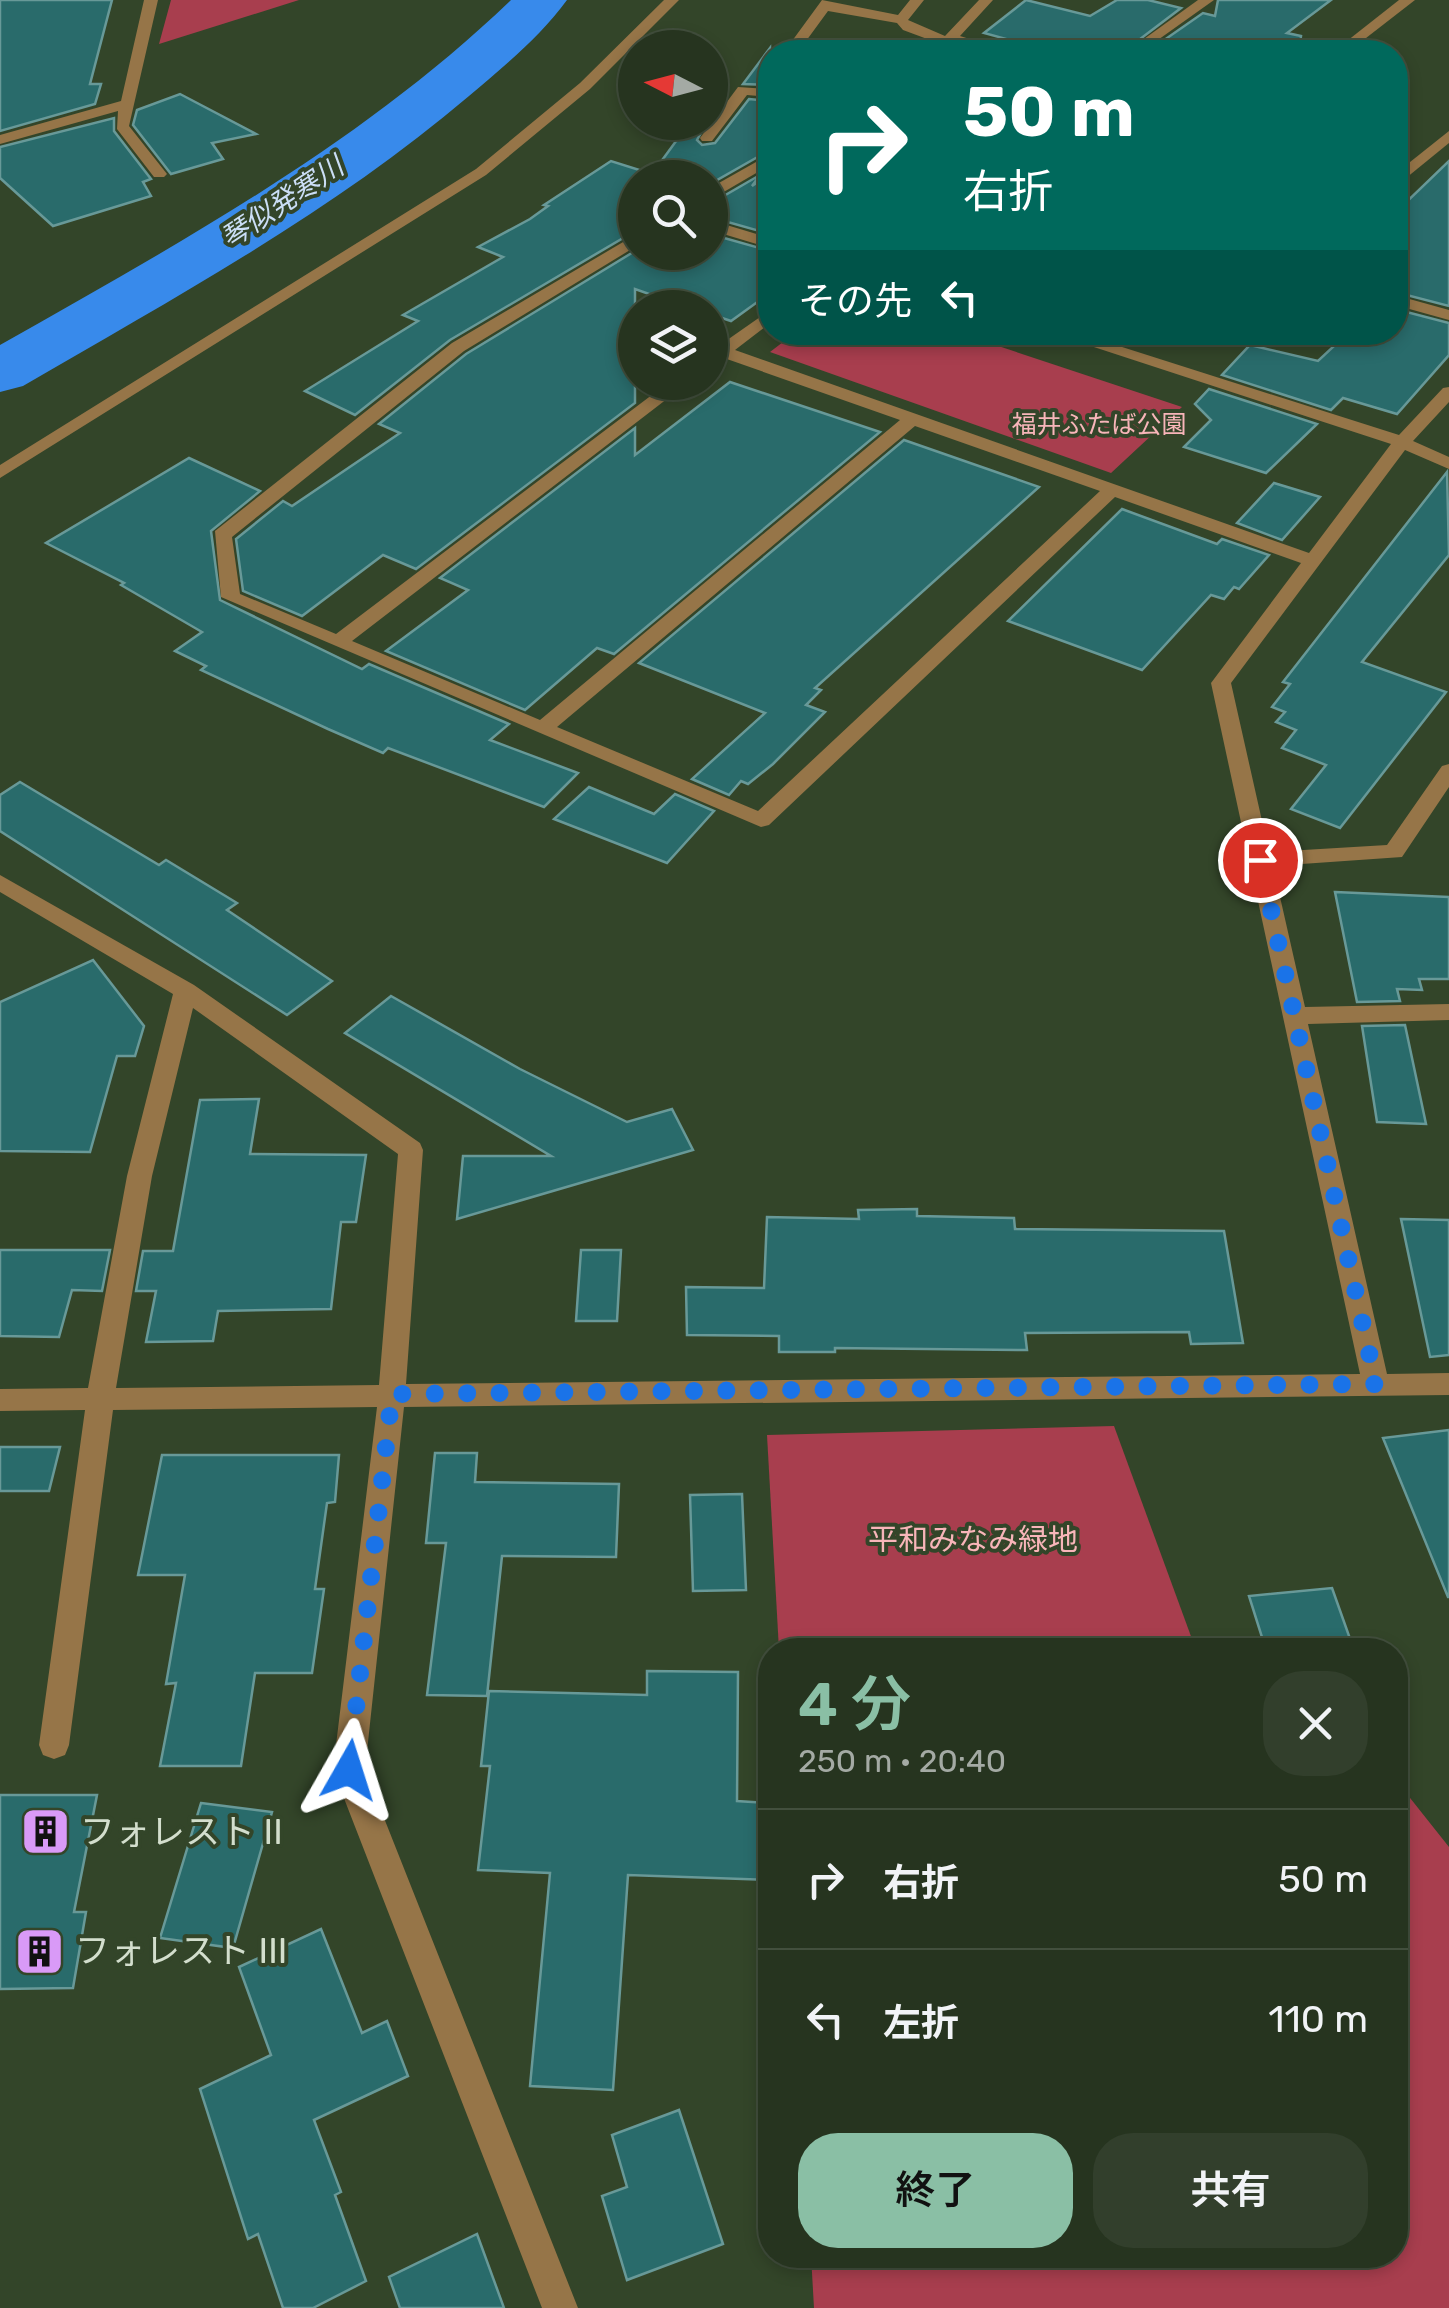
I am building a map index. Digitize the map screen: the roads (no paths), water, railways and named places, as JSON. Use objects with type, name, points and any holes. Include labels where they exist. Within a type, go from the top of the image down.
[{"type":"street","points":[[151,0],[122,126],[159,174]]},
{"type":"street","points":[[0,473],[481,172],[586,86],[672,0]]},
{"type":"street","points":[[901,20],[917,0]]},
{"type":"street","points":[[948,40],[986,0]]},
{"type":"street","points":[[1150,40],[1206,0]]},
{"type":"street","points":[[1356,40],[1408,0]]},
{"type":"street","points":[[801,40],[827,3],[901,20],[936,40]]},
{"type":"street","points":[[728,110],[743,90],[758,90]]},
{"type":"street","points":[[0,140],[125,104]]},
{"type":"street","points":[[1408,171],[1449,135]]},
{"type":"street","points":[[728,184],[758,166]]},
{"type":"street","points":[[728,230],[758,239]]},
{"type":"street","points":[[618,250],[458,347],[222,534],[231,596],[761,820],[1112,490]]},
{"type":"street","points":[[1408,304],[1449,316]]},
{"type":"street","points":[[728,347],[758,324]]},
{"type":"street","points":[[1097,345],[1402,442],[1449,464]]},
{"type":"street","points":[[728,360],[1313,561]]},
{"type":"street","points":[[1376,1384],[1221,683],[1402,442],[1449,392]]},
{"type":"street","points":[[338,642],[656,400]]},
{"type":"street","points":[[543,728],[912,420]]},
{"type":"street","points":[[1260,860],[1394,852],[1449,770]]},
{"type":"street","points":[[0,882],[186,991],[411,1150],[392,1394],[349,1770],[560,2308]]},
{"type":"street","points":[[54,1745],[101,1399],[158,1086],[186,991]]},
{"type":"street","points":[[1294,1016],[1449,1012]]},
{"type":"street","points":[[0,1400],[1449,1384]]},
{"type":"waterway","name":"琴似発寒川","points":[[0,372],[213,248],[354,158],[483,56],[541,0]]},
{"type":"place","name":"フォレスト II","points":[[45,1832]]},
{"type":"place","name":"フォレスト III","points":[[40,1951]]},
{"type":"park label","name":"福井ふたば公園","points":[[1099,424]]},
{"type":"park label","name":"平和みなみ緑地","points":[[973,1540]]}]
